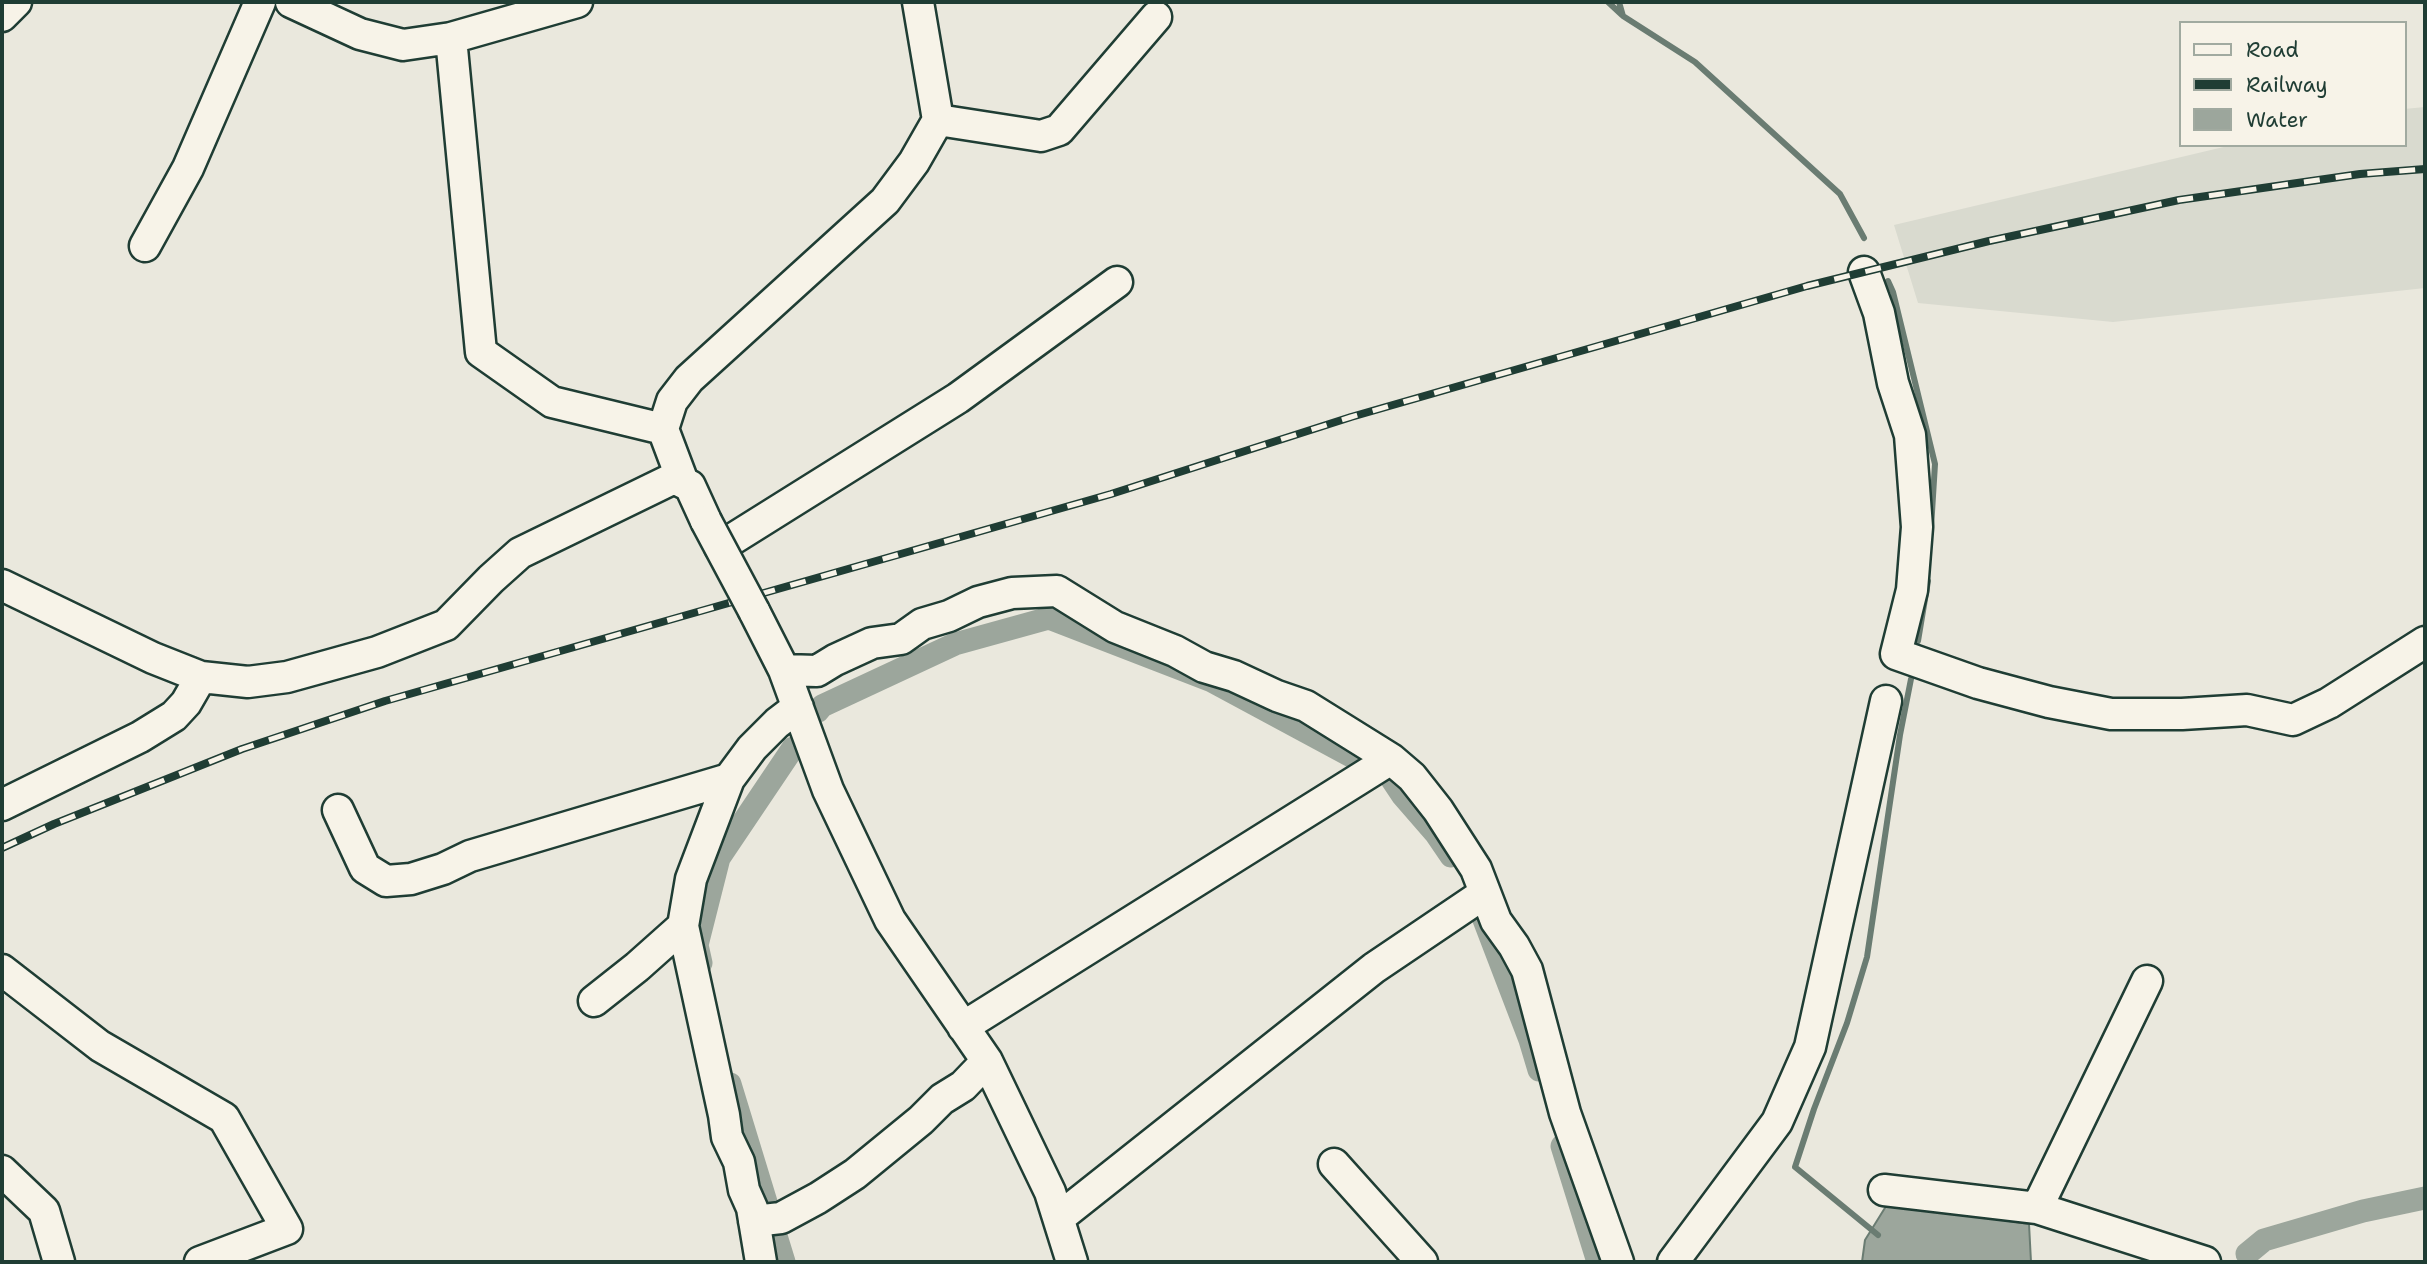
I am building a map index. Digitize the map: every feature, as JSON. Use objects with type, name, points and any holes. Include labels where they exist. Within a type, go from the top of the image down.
[{"type":"street","points":[[2,16],[16,2]]},
{"type":"street","points":[[145,246],[188,168],[260,2]]},
{"type":"street","points":[[291,2],[360,34],[403,45],[451,38],[577,2]]},
{"type":"street","points":[[918,2],[938,120],[914,162],[885,201],[690,379],[672,401],[663,429],[683,482],[694,493],[784,670],[828,790],[890,920],[987,1062],[1050,1192],[1072,1262]]},
{"type":"street","points":[[938,120],[1041,136],[1059,130],[1156,17]]},
{"type":"street","points":[[451,38],[481,352],[552,402],[663,429]]},
{"type":"street","points":[[1864,272],[1879,313],[1893,383],[1910,435],[1917,527],[1912,590],[1896,654],[1978,683],[2049,702],[2111,714],[2247,710],[2293,720],[2329,703],[2425,642]]},
{"type":"street","points":[[720,547],[958,398],[1117,282]]},
{"type":"street","points":[[2,585],[153,658],[201,677],[248,682],[288,677],[377,652],[446,625],[520,553],[670,480],[683,482]]},
{"type":"street","points":[[784,670],[817,671],[872,643],[901,639],[922,624],[949,616],[978,602],[1012,593],[1057,591],[1115,627],[1175,651],[1204,667],[1234,676],[1306,706],[1391,759],[1412,777],[1438,810],[1476,869],[1496,921],[1527,970],[1565,1113],[1618,1262]]},
{"type":"street","points":[[2,805],[140,737],[174,716],[186,703],[201,677]]},
{"type":"street","points":[[1673,1262],[1777,1122],[1810,1047],[1886,701]]},
{"type":"street","points":[[761,1262],[739,1162],[727,1137],[683,926],[691,878],[729,779],[752,748],[777,723],[798,708]]},
{"type":"street","points":[[963,1027],[1391,759]]},
{"type":"street","points":[[338,810],[365,868],[386,881],[411,879],[443,869],[470,856],[729,779]]},
{"type":"street","points":[[1060,1217],[1374,968],[1485,893]]},
{"type":"street","points":[[594,1001],[683,926]]},
{"type":"street","points":[[2,970],[100,1046],[224,1118],[287,1228],[200,1262]]},
{"type":"street","points":[[2037,1208],[2147,981]]},
{"type":"street","points":[[754,1221],[781,1218],[855,1174],[921,1121],[942,1099],[963,1086],[987,1062]]},
{"type":"street","points":[[1334,1164],[1422,1262]]},
{"type":"street","points":[[2,1171],[44,1211],[59,1262]]},
{"type":"street","points":[[1884,1191],[2037,1208],[2205,1262]]},
{"type":"shaded area","points":[[2425,107],[2425,288],[2113,322],[1918,303],[1894,225],[2224,147],[2406,147],[2406,109]]},
{"type":"water","points":[[1888,1203],[2029,1224],[2031,1262],[1862,1262],[1865,1240]]},
{"type":"waterway","points":[[1608,2],[1622,15]]},
{"type":"waterway","points":[[1619,2],[1623,16],[1695,62],[1840,194],[1864,238]]},
{"type":"waterway","points":[[1888,281],[1893,292],[1935,464],[1931,528]]},
{"type":"waterway","points":[[1918,641],[1928,581]]},
{"type":"waterway","points":[[818,711],[822,706],[955,644],[1049,618],[1212,681],[1355,758]]},
{"type":"waterway","points":[[1878,1235],[1795,1167],[1847,1023],[1867,957],[1900,735],[1911,679]]},
{"type":"waterway","points":[[701,963],[697,945],[719,858],[793,748]]},
{"type":"waterway","points":[[1389,775],[1451,856]]},
{"type":"waterway","points":[[1481,912],[1539,1070]]},
{"type":"waterway","points":[[730,1084],[766,1202]]},
{"type":"waterway","points":[[1562,1146],[1598,1262]]},
{"type":"waterway","points":[[2247,1254],[2264,1240],[2363,1211],[2425,1198]]},
{"type":"waterway","points":[[776,1236],[784,1262]]},
{"type":"railway","points":[[2,848],[54,824],[242,749],[385,701],[1111,494],[1351,417],[1807,286],[1989,241],[2179,200],[2360,174],[2425,169]]}]
